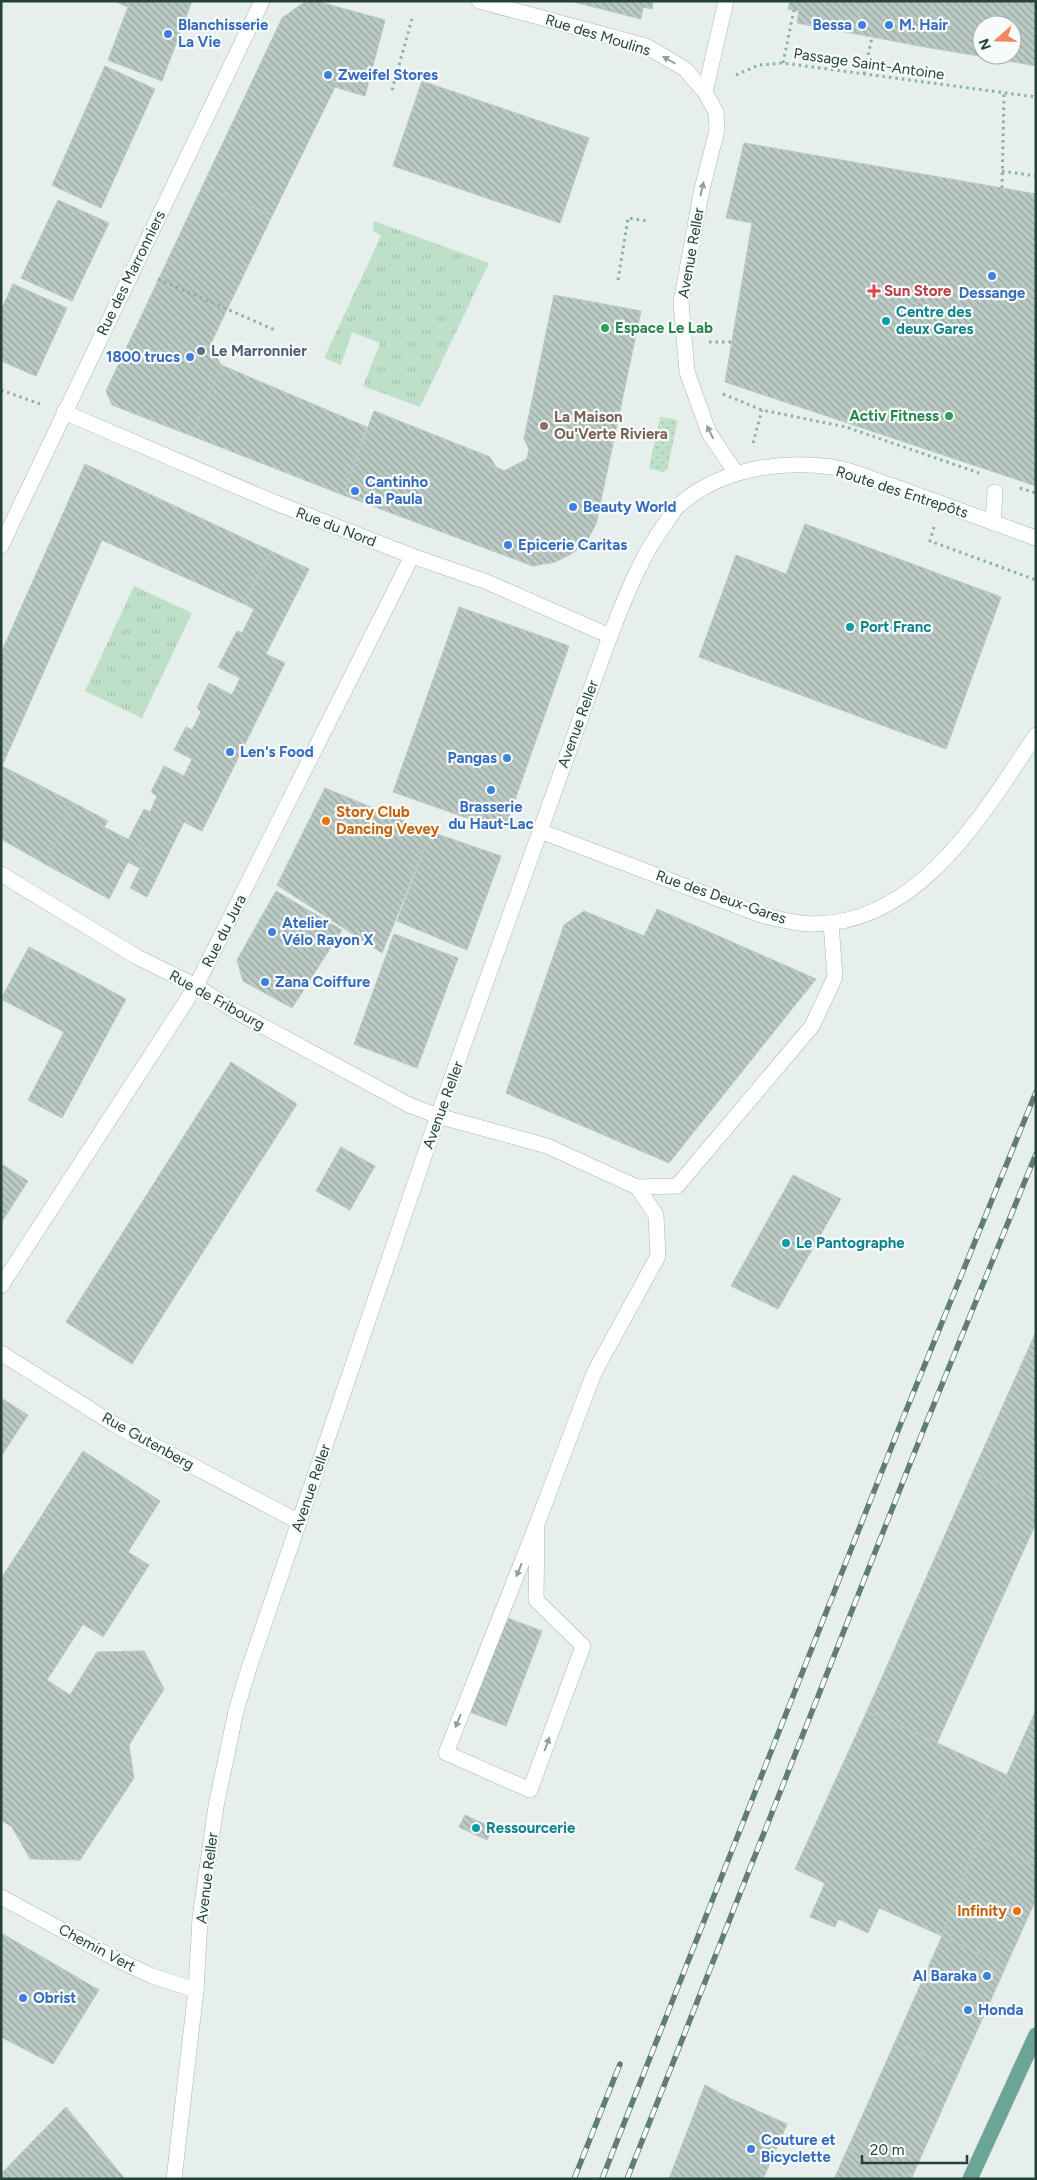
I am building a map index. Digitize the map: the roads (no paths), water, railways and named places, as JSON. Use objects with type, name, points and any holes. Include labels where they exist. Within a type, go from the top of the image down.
[{"type":"main road","points":[[970,2179],[1036,2035]]},
{"type":"street","name":"Rue des Marronniers","points":[[1,546],[262,1]]},
{"type":"street","name":"Rue des Moulins","points":[[479,1],[646,46],[685,69],[705,92]]},
{"type":"street","points":[[705,92],[726,1]]},
{"type":"street","name":"Avenue Reller","points":[[174,2179],[196,1990],[200,1918],[222,1774],[236,1711],[249,1668],[438,1116],[610,636],[634,576],[653,540],[678,506],[708,486],[741,472],[709,433],[687,372],[681,302],[702,189],[717,130],[716,112],[705,92]]},
{"type":"street","name":"Rue du Nord","points":[[64,412],[271,501],[412,556],[487,582],[610,636]]},
{"type":"street","name":"Route des Entrepôts","points":[[741,472],[806,465],[833,468],[943,503],[1036,538]]},
{"type":"street","points":[[993,523],[995,492]]},
{"type":"street","name":"Rue du Jura","points":[[1,1286],[196,986],[412,556]]},
{"type":"street","name":"Rue des Deux-Gares","points":[[540,830],[761,915],[789,922],[831,923],[863,916],[886,906],[905,895],[926,878],[972,827],[1036,735]]},
{"type":"street","name":"Rue de Fribourg","points":[[1,874],[137,957],[196,986],[235,1011],[410,1105],[438,1116],[547,1146],[637,1187]]},
{"type":"street","points":[[637,1187],[677,1186],[812,1026],[835,977],[831,923]]},
{"type":"street","points":[[536,1524],[536,1600],[583,1646],[530,1790],[446,1752],[594,1373],[658,1256],[656,1215],[637,1187]]},
{"type":"street","name":"Rue Gutenberg","points":[[1,1353],[115,1425],[299,1522]]},
{"type":"street","name":"Chemin Vert","points":[[1,1897],[120,1961],[152,1976],[196,1990]]},
{"type":"railway","points":[[602,2179],[901,1423],[1036,1092]]},
{"type":"railway","points":[[627,2179],[923,1431],[1036,1154]]},
{"type":"railway","points":[[574,2179],[620,2064]]},
{"type":"place","name":"Bessa","points":[[862,25]]},
{"type":"place","name":"M. Hair","points":[[889,25]]},
{"type":"place","name":"Blanchisserie La Vie","points":[[168,34]]},
{"type":"place","name":"Zweifel Stores","points":[[328,75]]},
{"type":"place","name":"Dessange","points":[[992,276]]},
{"type":"place","name":"Sun Store","points":[[874,291]]},
{"type":"place","name":"Centre des deux Gares","points":[[886,321]]},
{"type":"place","name":"Espace Le Lab","points":[[605,328]]},
{"type":"place","name":"Le Marronnier","points":[[201,351]]},
{"type":"place","name":"1800 trucs","points":[[190,357]]},
{"type":"place","name":"Activ Fitness","points":[[949,416]]},
{"type":"place","name":"La Maison Ou'Verte Riviera","points":[[544,426]]},
{"type":"place","name":"Cantinho da Paula","points":[[355,491]]},
{"type":"place","name":"Beauty World","points":[[573,507]]},
{"type":"place","name":"Epicerie Caritas","points":[[508,545]]},
{"type":"place","name":"Port Franc","points":[[850,627]]},
{"type":"place","name":"Len's Food","points":[[230,752]]},
{"type":"place","name":"Pangas","points":[[507,758]]},
{"type":"place","name":"Brasserie du Haut-Lac","points":[[491,790]]},
{"type":"place","name":"Story Club Dancing Vevey","points":[[326,821]]},
{"type":"place","name":"Atelier Vélo Rayon X","points":[[272,932]]},
{"type":"place","name":"Zana Coiffure","points":[[265,982]]},
{"type":"place","name":"Le Pantographe","points":[[786,1243]]},
{"type":"place","name":"Ressourcerie","points":[[476,1828]]},
{"type":"place","name":"Infinity","points":[[1017,1911]]},
{"type":"place","name":"Al Baraka","points":[[987,1976]]},
{"type":"place","name":"Obrist","points":[[23,1998]]},
{"type":"place","name":"Honda","points":[[968,2010]]},
{"type":"place","name":"Couture et Bicyclette","points":[[751,2149]]}]
